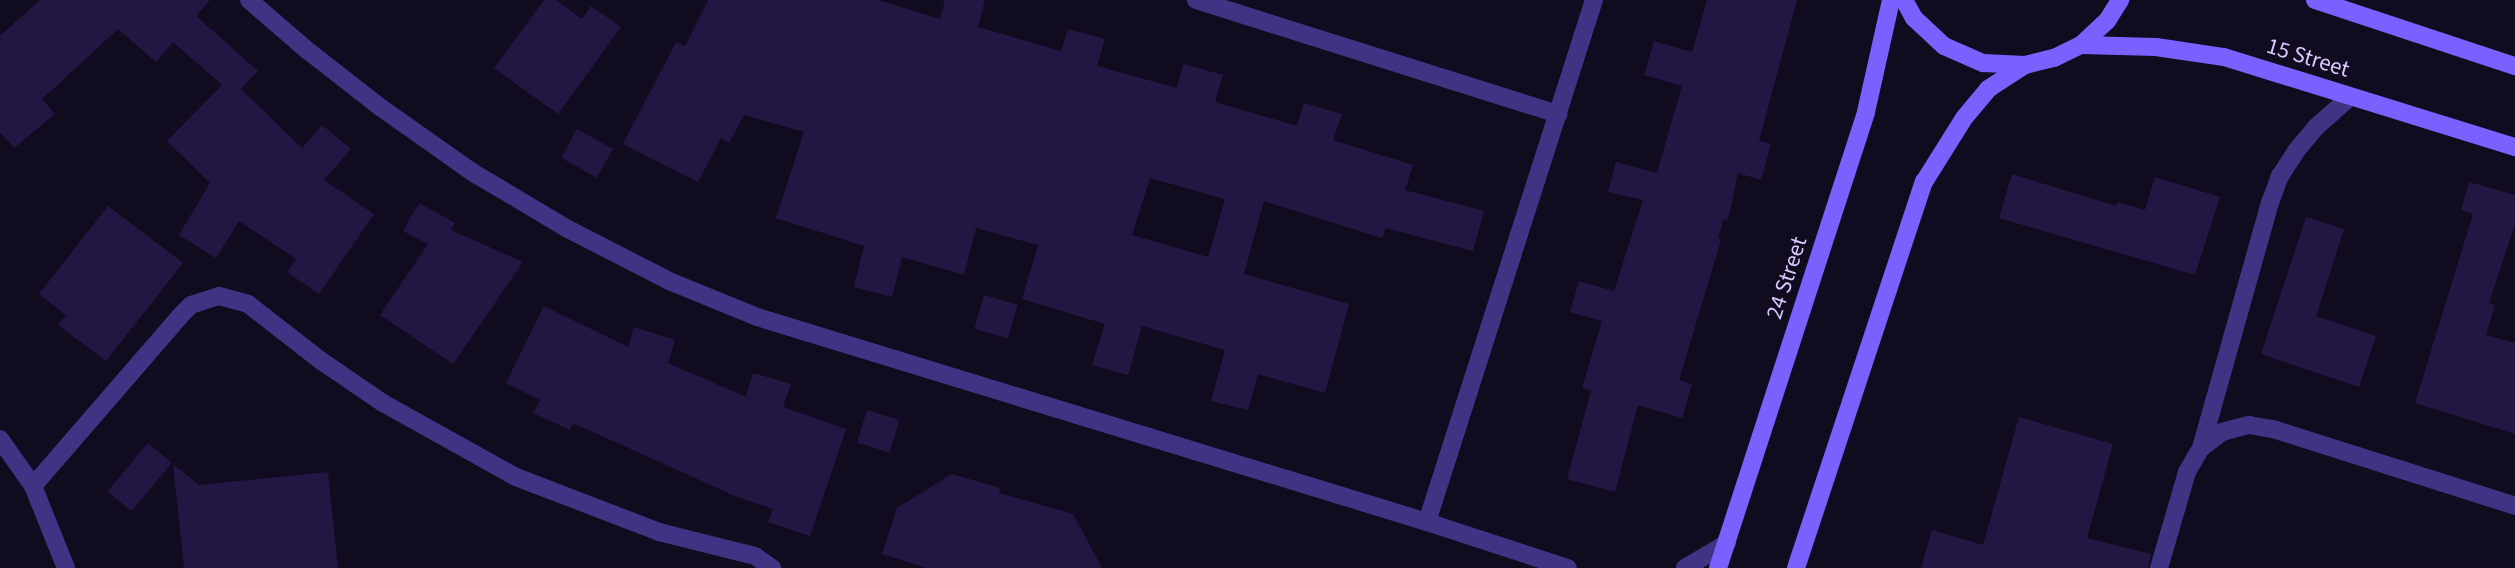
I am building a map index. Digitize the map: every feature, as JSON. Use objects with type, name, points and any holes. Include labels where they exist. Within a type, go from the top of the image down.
[{"type":"street","points":[[250,0],[307,50],[380,107],[472,172],[568,229],[669,281],[757,317],[1427,522],[1567,568]]},
{"type":"street","points":[[1196,0],[1558,114]]},
{"type":"street","points":[[1427,522],[1594,0]]},
{"type":"street","name":"24 Street","points":[[1718,568],[1866,112],[1891,0]]},
{"type":"street","points":[[1904,0],[1914,18],[1944,47],[1983,63],[2025,65],[2054,58],[2081,45],[2107,20],[2120,0]]},
{"type":"street","points":[[2315,0],[2515,66]]},
{"type":"street","name":"15 Street","points":[[2081,45],[2190,50],[2224,57],[2515,147]]},
{"type":"street","points":[[1796,568],[1924,182],[1964,118],[1988,89],[2025,65]]},
{"type":"street","points":[[2159,568],[2187,472],[2200,448],[2267,212],[2280,176],[2315,128],[2350,97]]},
{"type":"street","points":[[33,486],[180,316],[191,305],[219,296],[248,304],[320,360],[383,403],[516,477],[659,533],[755,556],[772,568]]},
{"type":"street","points":[[2200,448],[2222,432],[2249,425],[2276,430],[2515,506]]},
{"type":"street","points":[[0,439],[33,486],[66,568]]},
{"type":"street","points":[[1685,568],[1727,543]]},
{"type":"building","points":[[40,0],[210,0],[196,16],[258,71],[241,89],[302,148],[322,125],[351,149],[324,180],[374,214],[319,294],[287,272],[296,259],[239,221],[216,258],[179,235],[210,183],[167,141],[222,85],[173,42],[156,62],[118,29],[42,99],[55,114],[14,148],[0,132],[0,36]]},
{"type":"building","points":[[544,0],[556,0],[582,19],[591,6],[621,27],[558,114],[494,68]]},
{"type":"building","points":[[708,0],[878,0],[940,19],[945,0],[985,0],[978,27],[1061,51],[1068,29],[1105,39],[1097,66],[1177,88],[1183,64],[1223,75],[1215,102],[1297,126],[1304,103],[1342,114],[1333,140],[1413,165],[1405,190],[1484,211],[1473,251],[1386,228],[1382,238],[1264,201],[1244,274],[1349,304],[1325,393],[1258,374],[1248,410],[1211,401],[1225,350],[1142,326],[1128,375],[1092,365],[1105,324],[1022,299],[1038,245],[976,228],[964,275],[902,257],[892,297],[854,287],[864,246],[776,218],[804,132],[744,115],[729,143],[721,138],[698,182],[623,144],[676,42],[685,46]],"holes":[[[1150,178],[1225,199],[1208,257],[1132,235]]]},
{"type":"building","points":[[1707,0],[1797,0],[1759,141],[1771,144],[1761,180],[1738,173],[1728,220],[1724,219],[1718,238],[1721,240],[1679,380],[1692,384],[1682,418],[1638,405],[1615,492],[1567,479],[1591,391],[1582,388],[1602,321],[1570,312],[1579,281],[1614,291],[1643,200],[1608,192],[1616,162],[1657,173],[1682,86],[1644,75],[1654,41],[1692,52]]},
{"type":"building","points":[[577,129],[613,149],[597,178],[561,158]]},
{"type":"building","points":[[2012,174],[2116,206],[2117,202],[2145,210],[2155,177],[2220,197],[2195,275],[1999,218]]},
{"type":"building","points":[[2469,182],[2515,195],[2515,224],[2489,303],[2495,305],[2486,335],[2515,343],[2515,434],[2415,403],[2473,214],[2461,210]]},
{"type":"building","points":[[419,203],[455,223],[451,230],[523,262],[453,364],[380,315],[428,244],[403,231]]},
{"type":"building","points":[[108,206],[183,263],[106,361],[58,325],[66,315],[39,294]]},
{"type":"building","points":[[2306,217],[2344,229],[2316,316],[2376,336],[2359,387],[2261,354]]},
{"type":"building","points":[[984,295],[1018,305],[1008,338],[974,329]]},
{"type":"building","points":[[544,306],[628,347],[634,327],[675,340],[668,363],[746,397],[753,373],[791,384],[783,407],[846,429],[810,536],[768,522],[773,509],[735,496],[573,423],[570,430],[533,413],[540,400],[506,383]]},
{"type":"building","points":[[867,410],[900,420],[890,452],[857,443]]},
{"type":"building","points":[[2019,417],[2113,444],[2087,538],[2151,554],[2148,568],[1921,568],[1932,530],[1983,545]]},
{"type":"building","points":[[148,443],[172,463],[131,511],[108,491]]},
{"type":"building","points":[[173,464],[199,485],[328,472],[338,568],[184,568]]},
{"type":"building","points":[[952,474],[1000,488],[999,493],[1073,514],[1102,568],[927,568],[882,554],[897,508]]}]
